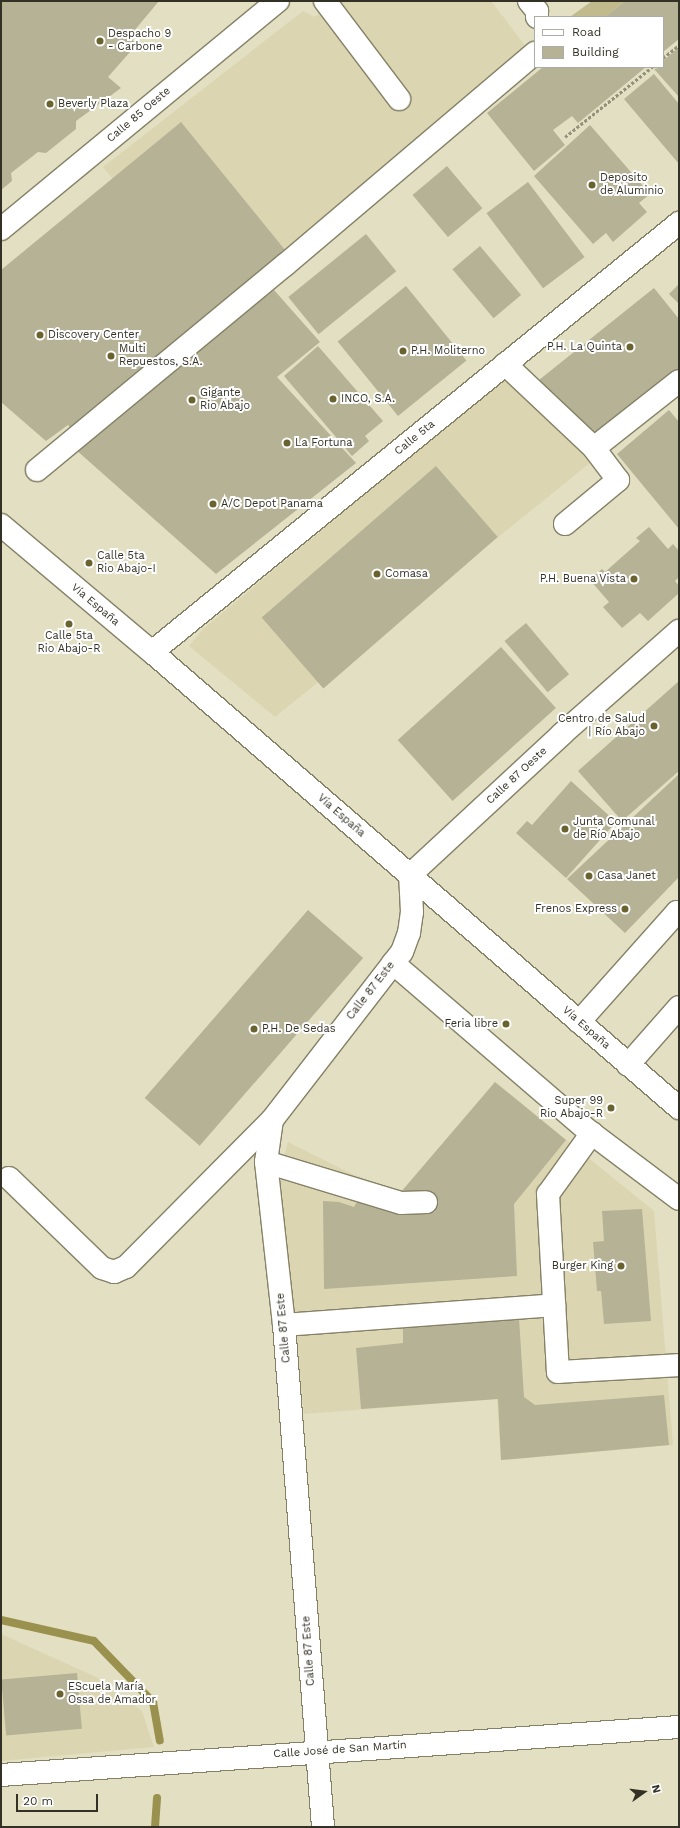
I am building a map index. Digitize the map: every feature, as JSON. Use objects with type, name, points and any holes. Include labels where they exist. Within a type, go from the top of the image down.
[{"type":"street","name":"Calle 85 Oeste","points":[[1,229],[278,1]]},
{"type":"street","points":[[325,1],[399,99]]},
{"type":"street","points":[[529,1],[537,11],[537,16]]},
{"type":"street","points":[[37,470],[286,265],[534,54]]},
{"type":"street","name":"Calle 5ta","points":[[152,652],[679,223]]},
{"type":"street","points":[[505,364],[594,448],[618,480],[566,524]]},
{"type":"street","points":[[594,448],[679,381]]},
{"type":"street","name":"Vía España","points":[[1,526],[152,652],[679,1108]]},
{"type":"street","name":"Calle 87 Oeste","points":[[410,875],[562,734],[679,631]]},
{"type":"street","name":"Calle 87 Este","points":[[323,1827],[284,1325],[266,1162],[272,1120],[402,952],[409,933],[412,912],[410,875]]},
{"type":"street","points":[[580,1022],[677,912],[679,914]]},
{"type":"street","points":[[393,963],[592,1133],[679,1199]]},
{"type":"street","points":[[628,1065],[679,1007]]},
{"type":"street","points":[[9,1178],[102,1268],[114,1272],[126,1268],[272,1120]]},
{"type":"street","points":[[592,1133],[548,1194],[558,1372],[679,1365]]},
{"type":"street","points":[[266,1162],[401,1203],[426,1202]]},
{"type":"street","points":[[284,1325],[554,1306]]},
{"type":"street","name":"Calle José de San Martín","points":[[1,1775],[317,1751],[679,1727]]},
{"type":"path","points":[[664,57],[679,45]]},
{"type":"path","points":[[565,137],[651,68]]},
{"type":"shaded area","points":[[335,1],[491,1],[527,48],[218,306],[103,167],[303,11],[315,17]]},
{"type":"shaded area","points":[[592,1],[625,1],[606,16],[571,16]]},
{"type":"shaded area","points":[[506,377],[595,459],[275,717],[189,646],[203,629]]},
{"type":"shaded area","points":[[495,1082],[654,1211],[673,1445],[501,1460],[497,1399],[304,1414],[278,1176],[288,1142],[352,1174],[401,1192]]},
{"type":"shaded area","name":"EScuela María Ossa de Amador","points":[[1,1634],[96,1677],[142,1711],[154,1747],[1,1761]]},
{"type":"building","name":"Beverly Plaza","points":[[1,1],[159,1],[129,37],[137,44],[108,77],[121,88],[76,121],[76,129],[46,153],[38,152],[11,173],[12,181],[1,190]]},
{"type":"building","points":[[625,1],[679,1],[679,39],[664,51],[664,16],[606,16]]},
{"type":"building","points":[[679,47],[679,97],[654,69],[664,68],[664,60]]},
{"type":"building","points":[[542,68],[645,68],[578,123],[572,116],[553,130],[565,145],[534,171],[487,113]]},
{"type":"building","points":[[654,74],[679,104],[679,164],[624,99]]},
{"type":"building","points":[[181,122],[285,250],[218,306],[222,312],[74,432],[68,425],[46,441],[1,402],[1,270]]},
{"type":"building","name":"Deposito de Aluminio","points":[[590,125],[650,194],[639,203],[647,212],[613,242],[606,233],[593,244],[534,176]]},
{"type":"building","points":[[447,166],[482,208],[448,237],[413,195]]},
{"type":"building","points":[[528,182],[585,257],[543,288],[486,213]]},
{"type":"building","points":[[366,234],[396,271],[318,334],[288,297]]},
{"type":"building","points":[[480,246],[521,295],[494,318],[452,269]]},
{"type":"building","points":[[679,284],[679,304],[669,294]]},
{"type":"building","name":"P.H. Moliterno","points":[[406,286],[466,361],[398,416],[338,341]]},
{"type":"building","name":"P.H. La Quinta","points":[[654,288],[679,319],[679,375],[593,443],[539,380]]},
{"type":"building","points":[[274,290],[320,342],[277,377],[356,463],[216,574],[75,449]]},
{"type":"building","name":"INCO, S.A.","points":[[318,346],[383,421],[365,436],[369,441],[352,456],[284,376]]},
{"type":"building","points":[[669,410],[679,422],[679,529],[617,454]]},
{"type":"building","name":"Comasa","points":[[436,466],[498,537],[323,688],[262,618]]},
{"type":"building","name":"P.H. Buena Vista","points":[[649,527],[668,549],[673,544],[679,551],[679,577],[675,581],[679,586],[679,593],[648,621],[640,613],[622,628],[603,607],[609,602],[590,580],[602,569],[605,572],[640,541],[636,538]]},
{"type":"building","points":[[526,623],[569,674],[548,692],[505,641]]},
{"type":"building","points":[[501,647],[556,708],[453,801],[398,740]]},
{"type":"building","name":"Centro de Salud | Río Abajo","points":[[679,681],[679,771],[622,821],[578,771]]},
{"type":"building","points":[[679,774],[679,877],[625,933],[567,879]]},
{"type":"building","name":"Junta Comunal de Río Abajo","points":[[571,781],[616,822],[566,878],[516,833],[527,821],[532,825]]},
{"type":"building","name":"P.H. De Sedas","points":[[308,910],[363,958],[200,1146],[145,1098]]},
{"type":"building","points":[[495,1082],[566,1140],[514,1204],[517,1276],[324,1289],[323,1201],[339,1202],[354,1207],[359,1198],[401,1214],[435,1212],[435,1196],[401,1192]]},
{"type":"building","name":"Burger King","points":[[642,1209],[651,1321],[604,1324],[601,1291],[597,1291],[593,1242],[604,1241],[602,1211]]},
{"type":"building","points":[[519,1318],[524,1397],[535,1405],[664,1395],[669,1445],[501,1460],[498,1399],[361,1409],[356,1348],[403,1343],[403,1325]]},
{"type":"building","points":[[77,1673],[82,1729],[6,1735],[1,1680]]},
{"type":"waterway","points":[[1,1620],[94,1641],[153,1702],[160,1740]]},
{"type":"waterway","points":[[155,1827],[157,1798]]},
{"type":"place","name":"Despacho 9 - Carbone","points":[[100,41]]},
{"type":"place","name":"Beverly Plaza","points":[[50,104]]},
{"type":"place","name":"Deposito de Aluminio","points":[[592,185]]},
{"type":"place","name":"Discovery Center","points":[[40,335]]},
{"type":"place","name":"P.H. La Quinta","points":[[630,347]]},
{"type":"place","name":"P.H. Moliterno","points":[[403,351]]},
{"type":"place","name":"Multi Repuestos, S.A.","points":[[111,356]]},
{"type":"place","name":"INCO, S.A.","points":[[333,399]]},
{"type":"place","name":"Gigante Rio Abajo","points":[[192,400]]},
{"type":"place","name":"La Fortuna","points":[[287,443]]},
{"type":"place","name":"A/C Depot Panama","points":[[213,504]]},
{"type":"place","name":"Calle 5ta Rio Abajo-I","points":[[89,563]]},
{"type":"place","name":"Comasa","points":[[377,574]]},
{"type":"place","name":"P.H. Buena Vista","points":[[634,579]]},
{"type":"place","name":"Calle 5ta Rio Abajo-R","points":[[69,624]]},
{"type":"place","name":"Centro de Salud | Río Abajo","points":[[654,726]]},
{"type":"place","name":"Junta Comunal de Río Abajo","points":[[565,829]]},
{"type":"place","name":"Casa Janet","points":[[589,876]]},
{"type":"place","name":"Frenos Express","points":[[625,909]]},
{"type":"place","name":"Feria libre","points":[[506,1024]]},
{"type":"place","name":"P.H. De Sedas","points":[[254,1029]]},
{"type":"place","name":"Super 99 Rio Abajo-R","points":[[611,1108]]},
{"type":"place","name":"Burger King","points":[[621,1266]]},
{"type":"place","name":"EScuela María Ossa de Amador","points":[[60,1694]]}]
